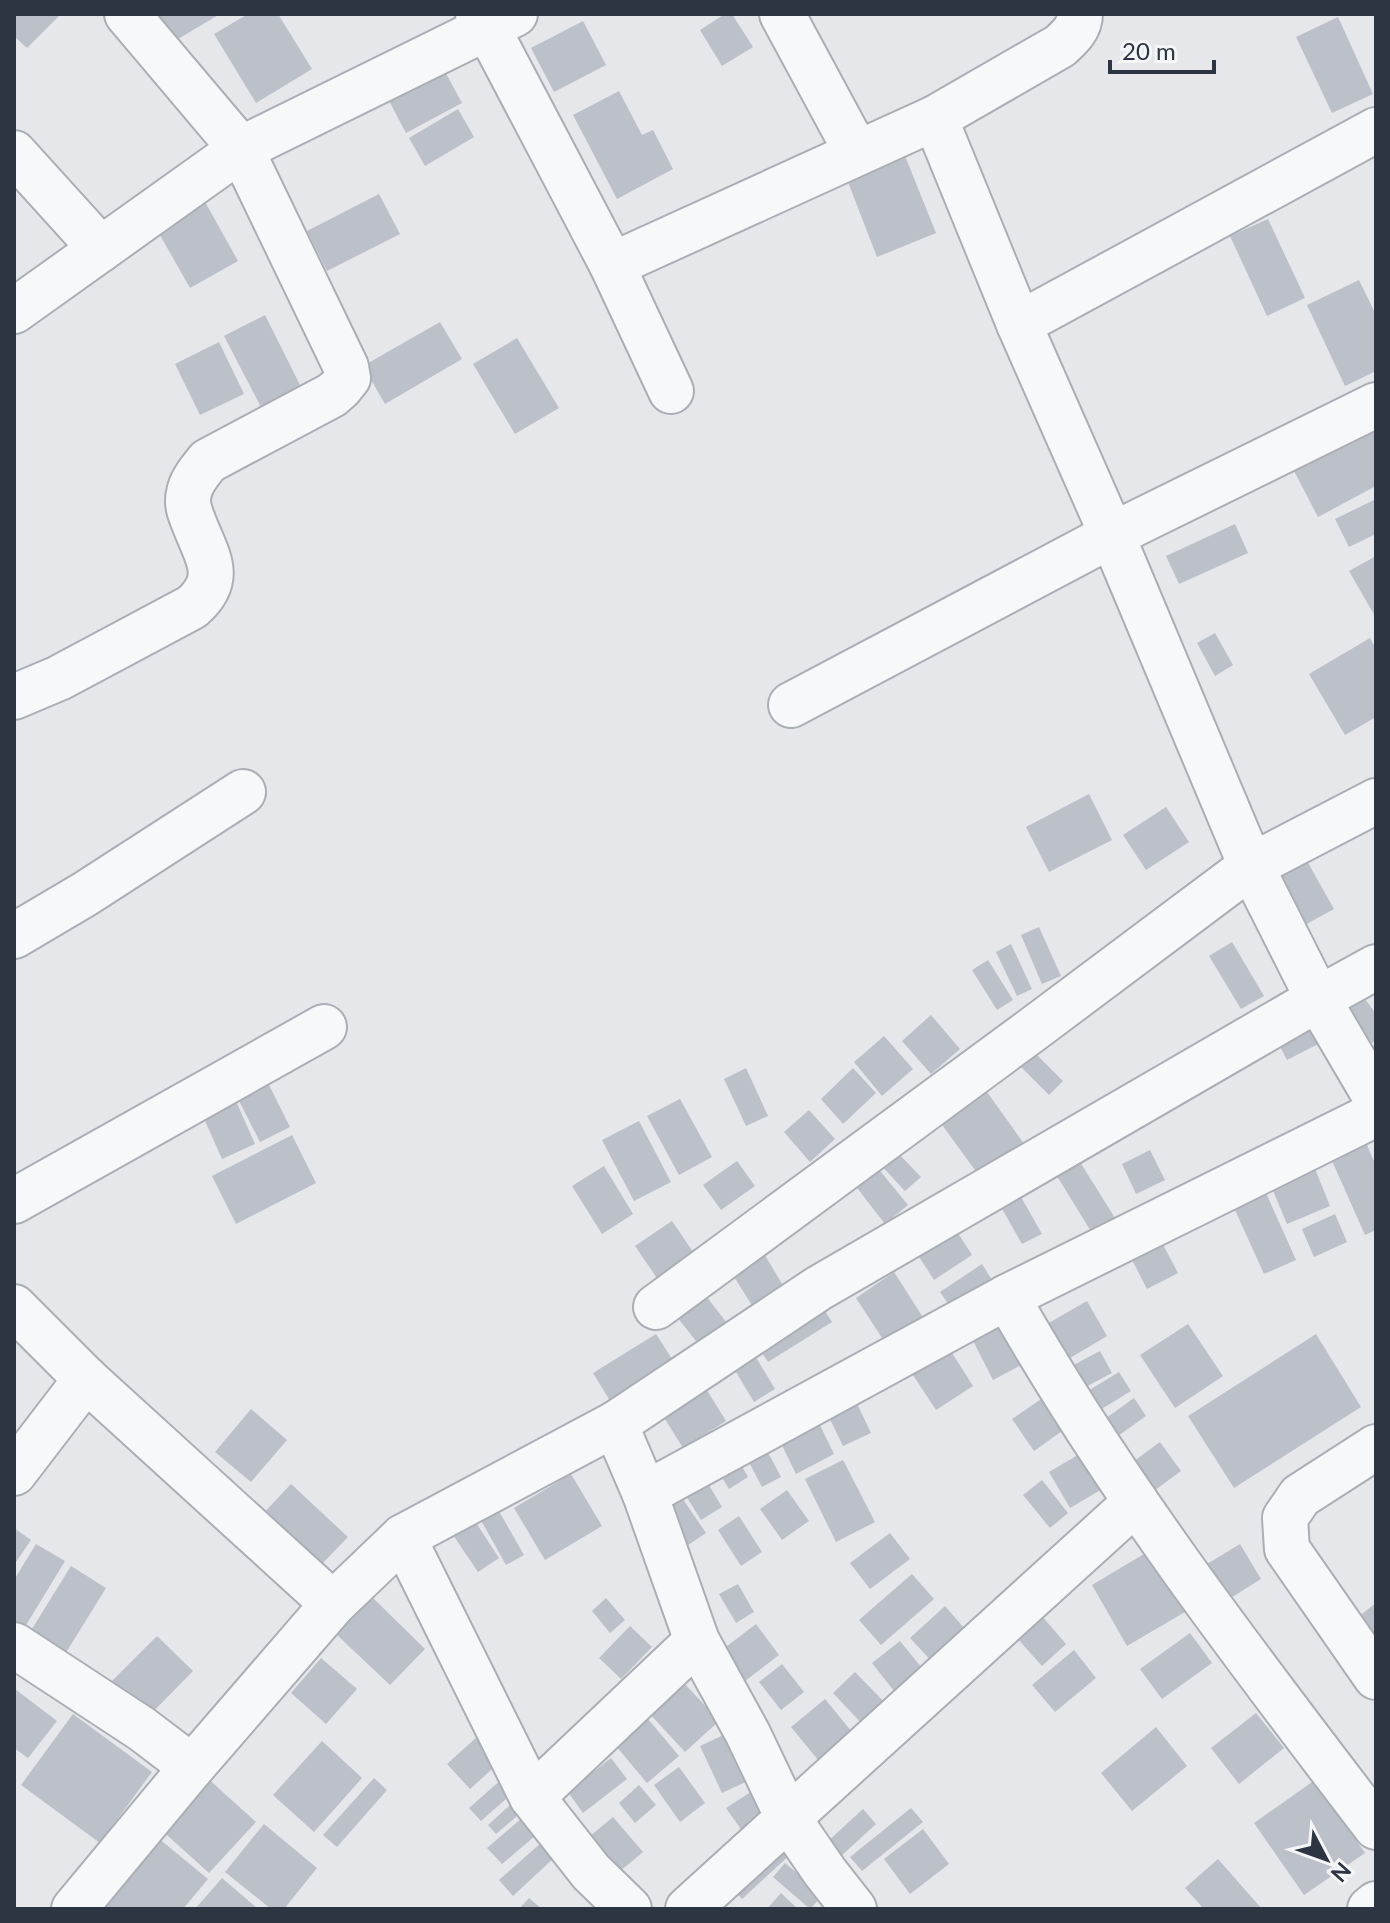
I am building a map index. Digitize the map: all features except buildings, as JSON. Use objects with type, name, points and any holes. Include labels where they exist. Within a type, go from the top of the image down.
[{"type":"street","points":[[14,697],[73,671],[192,607],[204,596],[212,570],[188,508],[189,492],[196,477],[208,461],[332,395],[348,378],[346,367],[241,149],[127,14]]},
{"type":"street","points":[[782,14],[857,153]]},
{"type":"street","points":[[612,265],[935,118],[1060,46],[1071,36],[1080,21],[1080,14]]},
{"type":"street","points":[[14,311],[241,149],[493,18],[671,391]]},
{"type":"street","points":[[935,118],[1019,324],[1112,535],[1251,866],[1318,999],[1376,1098]]},
{"type":"street","points":[[1019,324],[1376,130]]},
{"type":"street","points":[[14,153],[101,249]]},
{"type":"street","points":[[791,705],[1112,535],[1376,405]]},
{"type":"street","points":[[14,936],[243,792]]},
{"type":"street","points":[[656,1307],[1251,866],[1376,801]]},
{"type":"street","points":[[74,1909],[333,1604],[403,1537],[615,1424],[819,1288],[1376,967]]},
{"type":"street","points":[[14,1201],[324,1027]]},
{"type":"street","points":[[645,1494],[1007,1297],[1376,1114]]},
{"type":"street","points":[[1007,1297],[1045,1363],[1136,1502],[1259,1675],[1376,1827]]},
{"type":"street","points":[[14,1307],[86,1379],[333,1604]]},
{"type":"street","points":[[14,1473],[86,1379]]},
{"type":"street","points":[[615,1424],[645,1494],[697,1641],[748,1734],[788,1818],[854,1909]]},
{"type":"street","points":[[1376,1447],[1300,1496],[1285,1518],[1287,1549],[1376,1677]]},
{"type":"street","points":[[688,1909],[1136,1502]]},
{"type":"street","points":[[403,1537],[532,1797],[591,1872],[629,1909]]},
{"type":"street","points":[[532,1797],[697,1641]]},
{"type":"street","points":[[14,1645],[142,1729],[192,1767]]},
{"type":"street","points":[[1370,1909],[1376,1904]]}]
